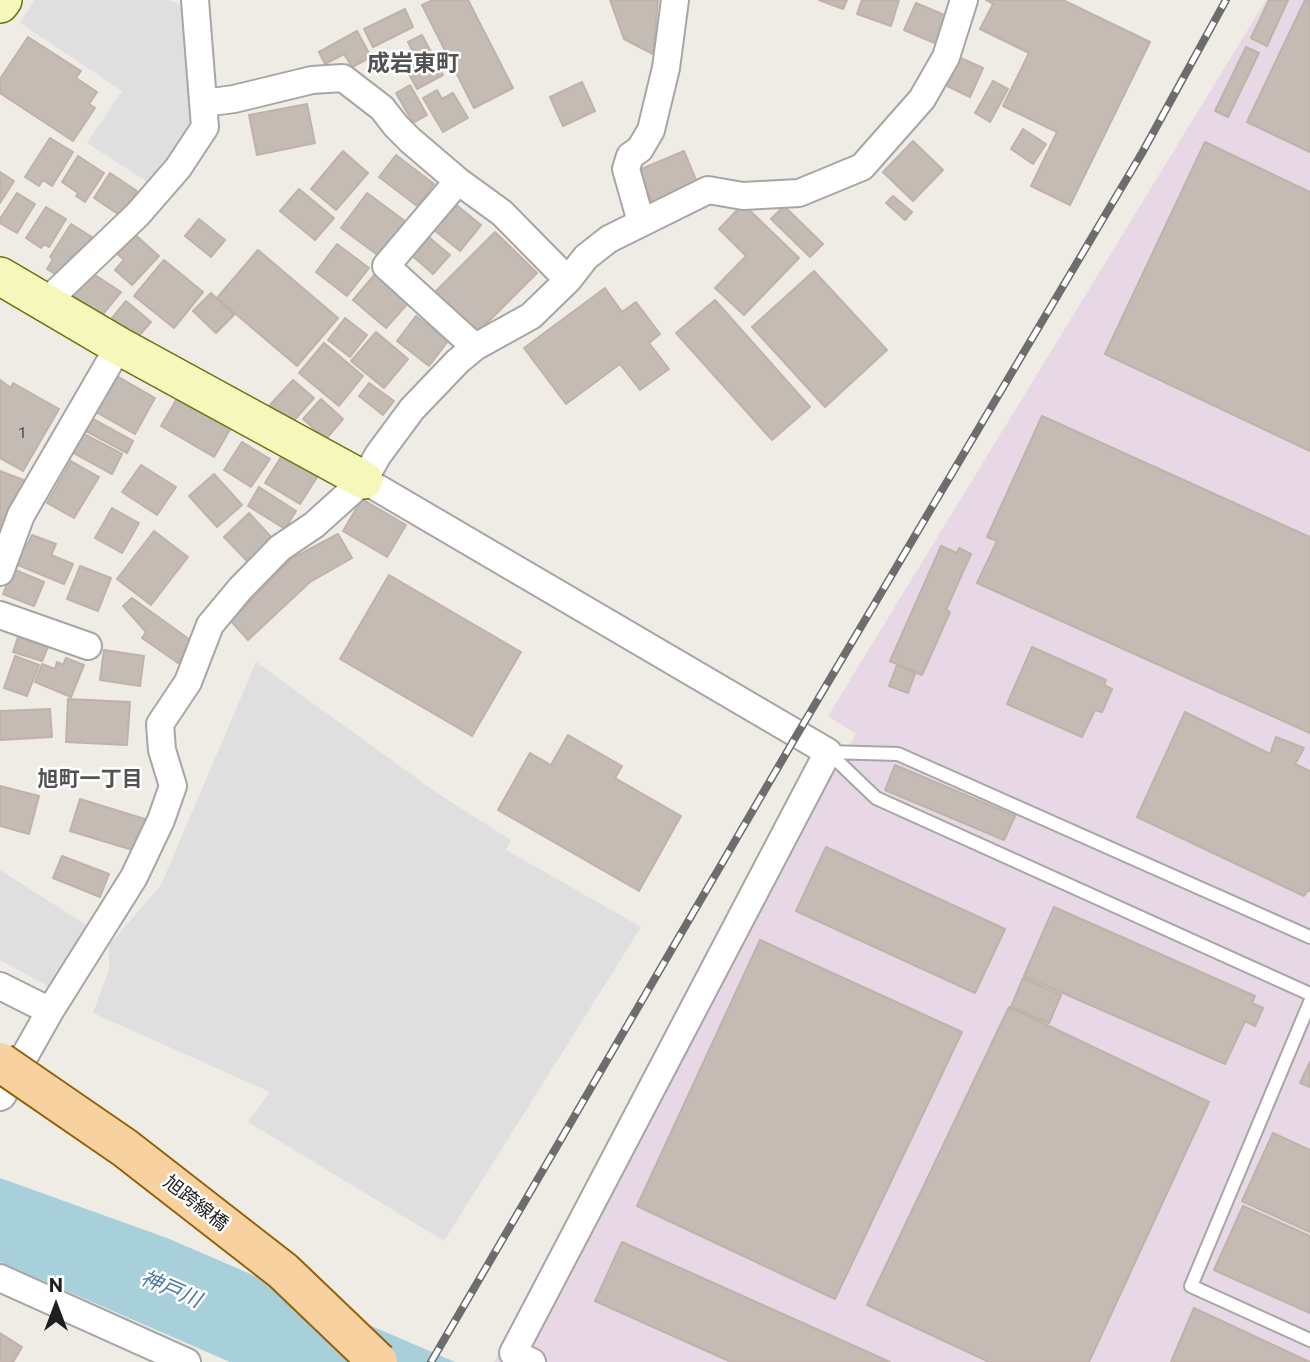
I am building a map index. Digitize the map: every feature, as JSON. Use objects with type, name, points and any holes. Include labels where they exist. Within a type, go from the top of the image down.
[{"type":"main road","name":"旭跨線橋","points":[[0,1062],[125,1148],[283,1271],[377,1362]]},
{"type":"main road","name":"旭跨線橋","points":[[0,1081],[115,1161],[236,1255],[357,1362]]},
{"type":"street","points":[[45,303],[138,214],[178,168],[205,127],[195,0]]},
{"type":"street","points":[[640,222],[626,169],[630,156],[640,149],[651,130],[666,68],[675,0]]},
{"type":"street","points":[[0,1097],[134,877],[161,820],[173,786],[162,750],[160,724],[188,682],[210,625],[240,589],[280,548],[314,525],[364,480],[378,455],[412,409],[458,361],[475,348],[531,316],[568,280],[586,257],[609,239],[708,190],[743,196],[799,193],[862,167],[922,99],[946,57],[958,2]]},
{"type":"street","points":[[204,103],[234,99],[302,82],[343,78],[371,98],[396,126],[458,181],[502,213],[568,280]]},
{"type":"street","points":[[458,181],[386,266],[475,348]]},
{"type":"street","points":[[0,276],[119,346],[364,480],[828,752],[517,1359]]},
{"type":"street","points":[[0,572],[21,515],[119,346]]},
{"type":"street","points":[[0,615],[88,646]]},
{"type":"street","points":[[0,986],[50,1011]]},
{"type":"street","points":[[0,1279],[187,1362]]},
{"type":"lane","points":[[828,752],[898,754],[1310,937]]},
{"type":"lane","points":[[828,752],[876,798],[1310,994]]},
{"type":"lane","points":[[1310,1002],[1191,1286],[1310,1340]]},
{"type":"shaded area","points":[[35,0],[169,0],[189,9],[195,123],[154,186],[87,143],[122,91],[20,23]]},
{"type":"shaded area","points":[[1266,0],[1310,0],[1310,1362],[494,1362],[856,734],[828,716]]},
{"type":"shaded area","points":[[256,662],[437,793],[511,840],[506,850],[641,927],[444,1241],[248,1122],[270,1092],[93,1013],[109,969],[109,945],[161,885]]},
{"type":"shaded area","points":[[0,870],[94,930],[57,991],[0,960]]},
{"type":"water","name":"神戸川","points":[[0,1178],[167,1238],[455,1362],[230,1362],[0,1262]]},
{"type":"building","points":[[433,0],[468,0],[513,88],[474,108],[422,5]]},
{"type":"building","points":[[610,0],[658,0],[653,54],[624,39]]},
{"type":"building","points":[[819,0],[847,0],[843,9]]},
{"type":"building","points":[[862,0],[899,0],[891,26],[857,14]]},
{"type":"building","points":[[986,0],[1063,0],[1150,42],[1070,205],[1031,186],[1057,132],[1003,106],[1029,53],[980,29],[993,4]]},
{"type":"building","points":[[1269,0],[1288,0],[1267,46],[1251,38]]},
{"type":"building","points":[[1305,0],[1310,0],[1310,152],[1247,122]]},
{"type":"building","points":[[916,3],[949,17],[937,44],[904,30]]},
{"type":"building","points":[[405,9],[413,27],[373,47],[364,29]]},
{"type":"building","points":[[357,31],[371,57],[352,67],[344,54],[325,64],[319,52]]},
{"type":"building","points":[[422,35],[443,75],[417,89],[401,59],[413,52],[408,42]]},
{"type":"building","points":[[28,37],[81,71],[76,78],[97,92],[89,104],[95,108],[73,141],[0,93],[0,79]]},
{"type":"building","points":[[1246,47],[1259,53],[1228,117],[1215,111]]},
{"type":"building","points":[[954,55],[983,68],[970,97],[941,83]]},
{"type":"building","points":[[993,81],[1008,89],[990,122],[975,113]]},
{"type":"building","points":[[582,82],[595,111],[563,126],[550,97]]},
{"type":"building","points":[[410,85],[427,115],[413,123],[396,93]]},
{"type":"building","points":[[437,90],[442,99],[453,93],[468,118],[443,132],[423,98]]},
{"type":"building","points":[[307,104],[315,143],[257,155],[249,115]]},
{"type":"building","points":[[1023,129],[1046,144],[1033,164],[1011,149]]},
{"type":"building","points":[[50,138],[73,152],[52,186],[43,180],[39,186],[25,177]]},
{"type":"building","points":[[913,141],[943,170],[913,201],[883,172]]},
{"type":"building","points":[[1205,142],[1310,192],[1310,451],[1105,354]]},
{"type":"building","points":[[343,151],[368,173],[336,210],[311,189]]},
{"type":"building","points":[[684,151],[698,185],[653,204],[639,170]]},
{"type":"building","points":[[396,155],[434,184],[417,206],[379,177]]},
{"type":"building","points":[[78,156],[104,173],[85,202],[76,196],[78,193],[62,182]]},
{"type":"building","points":[[0,172],[14,181],[0,203]]},
{"type":"building","points":[[110,173],[137,191],[121,216],[94,198]]},
{"type":"building","points":[[299,189],[334,218],[315,240],[280,211]]},
{"type":"building","points":[[17,193],[35,204],[17,233],[0,223],[0,219]]},
{"type":"building","points":[[367,193],[409,224],[383,259],[341,228]]},
{"type":"building","points":[[893,196],[912,212],[905,220],[886,203]]},
{"type":"building","points":[[454,203],[481,225],[460,251],[433,229]]},
{"type":"building","points":[[743,204],[799,258],[744,315],[715,288],[746,256],[719,229]]},
{"type":"building","points":[[784,206],[823,244],[810,257],[771,219]]},
{"type":"building","points":[[46,207],[66,219],[49,247],[44,244],[41,248],[26,238]]},
{"type":"building","points":[[199,219],[225,240],[211,257],[185,236]]},
{"type":"building","points":[[71,224],[92,237],[79,258],[73,254],[58,276],[47,269],[53,259],[50,257]]},
{"type":"building","points":[[131,231],[159,256],[132,285],[115,270],[124,260],[113,250]]},
{"type":"building","points":[[495,232],[537,273],[476,334],[434,293]]},
{"type":"building","points":[[424,233],[450,255],[433,274],[407,251]]},
{"type":"building","points":[[337,244],[369,268],[347,296],[316,272]]},
{"type":"building","points":[[258,250],[338,318],[297,366],[217,298]]},
{"type":"building","points":[[164,260],[203,292],[174,328],[134,296]]},
{"type":"building","points":[[814,271],[887,350],[825,407],[752,327]]},
{"type":"building","points":[[92,273],[121,292],[103,314],[66,293]]},
{"type":"building","points":[[376,273],[409,302],[386,328],[353,300]]},
{"type":"building","points":[[605,288],[622,312],[636,302],[660,334],[649,343],[669,369],[640,390],[620,364],[566,404],[524,348]]},
{"type":"building","points":[[211,293],[234,315],[216,333],[193,311]]},
{"type":"building","points":[[715,300],[810,407],[772,440],[676,333]]},
{"type":"building","points":[[126,301],[151,322],[136,339],[112,318]]},
{"type":"building","points":[[416,316],[448,341],[429,366],[397,341]]},
{"type":"building","points":[[345,318],[367,335],[350,357],[328,340]]},
{"type":"building","points":[[376,332],[408,359],[384,388],[351,361]]},
{"type":"building","points":[[324,343],[363,376],[339,406],[299,373]]},
{"type":"building","points":[[115,375],[155,398],[135,434],[94,411]]},
{"type":"building","points":[[0,380],[11,388],[13,383],[59,409],[23,471],[0,458]]},
{"type":"building","points":[[293,380],[314,398],[289,426],[268,407]]},
{"type":"building","points":[[369,383],[394,401],[383,415],[359,396]]},
{"type":"building","points":[[179,395],[232,426],[214,457],[161,426]]},
{"type":"building","points":[[321,399],[343,419],[326,439],[303,419]]},
{"type":"building","points":[[1042,416],[1310,537],[1310,733],[977,583],[997,541],[987,537]]},
{"type":"building","points":[[91,418],[133,441],[127,453],[84,430]]},
{"type":"building","points":[[82,433],[122,454],[112,474],[72,452]]},
{"type":"building","points":[[242,442],[270,459],[251,487],[224,470]]},
{"type":"building","points":[[284,452],[319,474],[300,504],[265,483]]},
{"type":"building","points":[[71,461],[99,477],[74,518],[47,503]]},
{"type":"building","points":[[141,465],[176,487],[157,515],[122,492]]},
{"type":"building","points":[[0,471],[26,481],[0,540]]},
{"type":"building","points":[[214,474],[242,505],[217,527],[189,496]]},
{"type":"building","points":[[259,487],[296,511],[285,529],[248,506]]},
{"type":"building","points":[[362,499],[406,525],[387,557],[343,531]]},
{"type":"building","points":[[112,508],[139,523],[122,553],[95,538]]},
{"type":"building","points":[[249,513],[273,539],[249,563],[224,537]]},
{"type":"building","points":[[154,531],[188,557],[151,605],[117,579]]},
{"type":"building","points":[[338,534],[352,558],[310,582],[248,640],[231,621],[291,559]]},
{"type":"building","points":[[32,535],[56,544],[51,555],[73,564],[64,584],[13,563],[22,542],[28,544]]},
{"type":"building","points":[[941,546],[957,553],[959,548],[971,554],[946,610],[950,612],[922,675],[890,661]]},
{"type":"building","points":[[80,566],[111,578],[98,611],[67,599]]},
{"type":"building","points":[[13,569],[44,582],[34,606],[3,594]]},
{"type":"building","points":[[389,575],[521,652],[472,736],[340,659]]},
{"type":"building","points":[[132,598],[193,642],[178,663],[142,638],[146,632],[123,606]]},
{"type":"building","points":[[18,637],[48,647],[42,661],[13,652]]},
{"type":"building","points":[[1032,647],[1106,680],[1104,685],[1112,689],[1102,712],[1095,710],[1082,737],[1007,704]]},
{"type":"building","points":[[104,650],[144,656],[140,686],[100,680]]},
{"type":"building","points":[[15,656],[39,665],[27,696],[4,688]]},
{"type":"building","points":[[66,658],[84,665],[71,697],[35,682],[42,664],[55,669],[57,662],[63,665]]},
{"type":"building","points":[[897,665],[915,674],[908,693],[889,686]]},
{"type":"building","points":[[68,699],[130,702],[127,745],[66,742]]},
{"type":"building","points":[[50,709],[52,737],[0,740],[0,711]]},
{"type":"building","points":[[1185,712],[1270,754],[1276,737],[1304,748],[1295,764],[1310,771],[1310,891],[1304,896],[1137,817]]},
{"type":"building","points":[[568,735],[622,766],[615,778],[681,816],[639,891],[498,810],[530,753],[551,765]]},
{"type":"building","points":[[895,765],[1015,816],[1004,840],[885,790]]},
{"type":"building","points":[[0,786],[39,796],[29,834],[0,826]]},
{"type":"building","points":[[80,799],[148,820],[139,852],[70,831]]},
{"type":"building","points":[[826,847],[1005,929],[975,993],[796,911]]},
{"type":"building","points":[[62,856],[109,874],[100,897],[53,878]]},
{"type":"building","points":[[1054,907],[1255,996],[1252,1003],[1263,1008],[1255,1026],[1245,1021],[1225,1064],[1024,976]]},
{"type":"building","points":[[760,940],[962,1032],[835,1299],[637,1206]]},
{"type":"building","points":[[1023,978],[1061,995],[1049,1023],[1011,1007]]},
{"type":"building","points":[[1009,1007],[1209,1102],[1089,1362],[989,1362],[867,1305]]},
{"type":"building","points":[[1310,1062],[1310,1087],[1300,1083]]},
{"type":"building","points":[[1273,1133],[1310,1150],[1310,1232],[1242,1201]]},
{"type":"building","points":[[1243,1206],[1310,1236],[1310,1313],[1214,1270]]},
{"type":"building","points":[[622,1242],[890,1362],[731,1362],[595,1301]]},
{"type":"building","points":[[1194,1308],[1310,1362],[1171,1362]]},
{"type":"building","points":[[0,1333],[22,1347],[13,1362],[0,1362]]},
{"type":"railway","points":[[431,1362],[798,733],[1142,153],[1226,0]]},
{"type":"district","name":"成岩東町","points":[[413,63]]},
{"type":"district","name":"旭町一丁目","points":[[90,779]]}]
